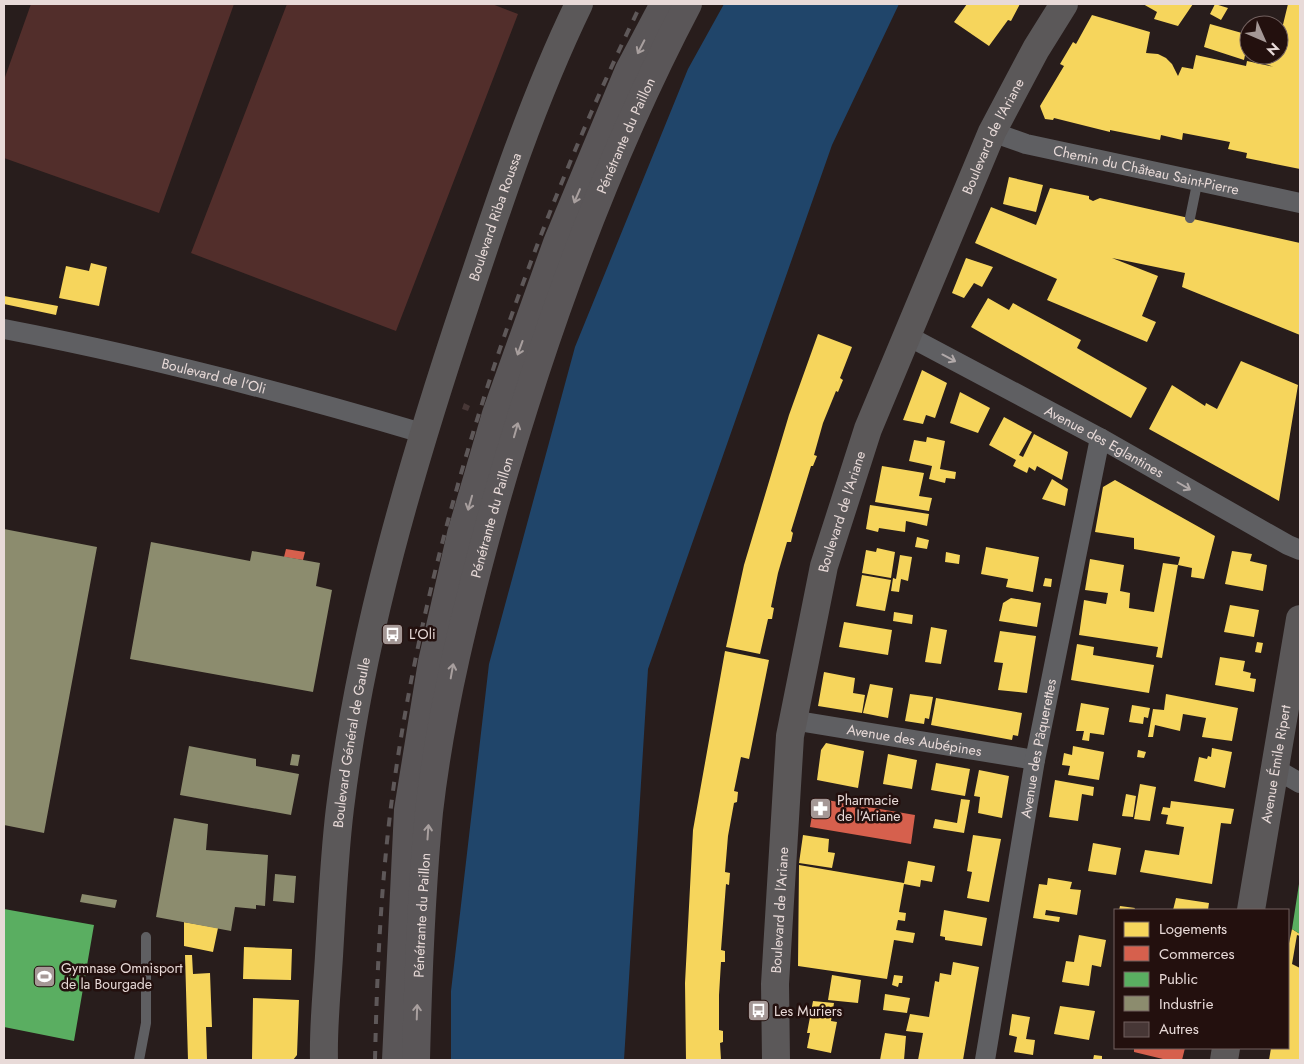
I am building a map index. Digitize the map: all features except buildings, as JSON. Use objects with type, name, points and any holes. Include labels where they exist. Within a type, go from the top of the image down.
[{"type":"main road","name":"Pénétrante du Paillon","points":[[396,1060],[408,810],[432,662],[461,534],[496,414],[558,243],[630,70],[664,4]]},
{"type":"main road","name":"Pénétrante du Paillon","points":[[416,1060],[419,951],[430,810],[452,667],[518,421],[575,259],[649,78],[688,4]]},
{"type":"street","name":"Boulevard Riba Roussa","points":[[422,433],[492,222],[525,133],[579,4]]},
{"type":"street","name":"Boulevard de l'Ariane","points":[[776,1060],[775,984],[781,867],[792,720],[824,566],[868,429],[992,132],[1036,49],[1064,4]]},
{"type":"street","name":"Chemin du Château Saint-Pierre","points":[[992,132],[1026,144],[1198,179],[1300,203]]},
{"type":"street","name":"Boulevard de l'Oli","points":[[4,329],[81,344],[292,394],[422,433]]},
{"type":"street","name":"Avenue des Eglantines","points":[[906,335],[1100,438],[1288,545],[1300,550]]},
{"type":"street","name":"Boulevard Général de Gaulle","points":[[324,1060],[333,876],[340,807],[355,712],[391,546],[422,433]]},
{"type":"street","name":"Avenue des Pâquerettes","points":[[985,1060],[1034,760],[1100,438]]},
{"type":"street","name":"Avenue Émile Ripert","points":[[1251,909],[1300,619]]},
{"type":"street","name":"Avenue des Aubépines","points":[[792,720],[1034,760]]},
{"type":"street","points":[[1274,768],[1300,783]]},
{"type":"lane","points":[[1190,218],[1198,179]]},
{"type":"lane","points":[[139,1060],[146,1023],[146,937]]},
{"type":"shaded area","points":[[31,4],[234,4],[159,213],[4,158],[4,80]]},
{"type":"shaded area","points":[[287,4],[492,4],[518,14],[396,331],[191,253]]},
{"type":"water","points":[[724,4],[899,4],[832,145],[648,669],[624,1060],[451,1060],[451,991],[489,664],[575,347],[688,69]]},
{"type":"railway","points":[[375,1060],[380,925],[389,824],[409,691],[431,590],[457,489],[487,388],[521,289],[558,191],[641,4]]},
{"type":"place","name":"L'Oli","points":[[393,634]]},
{"type":"place","name":"Pharmacie de l'Ariane","points":[[821,808]]},
{"type":"place","name":"Gymnase Omnisport de la Bourgade","points":[[45,976]]},
{"type":"place","name":"Les Muriers","points":[[758,1011]]}]
